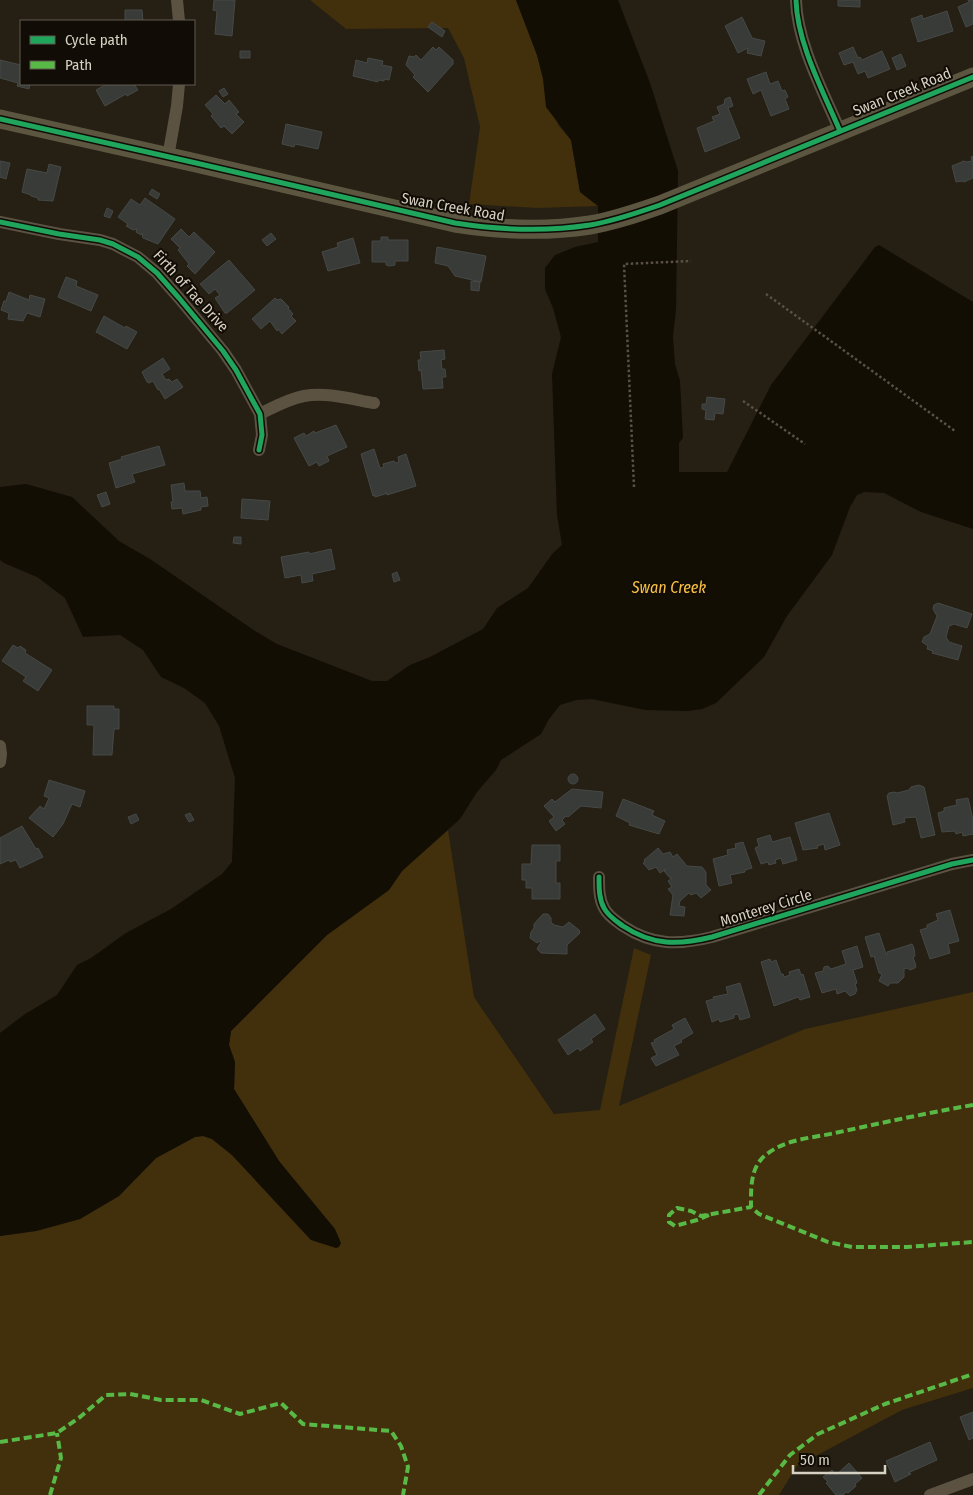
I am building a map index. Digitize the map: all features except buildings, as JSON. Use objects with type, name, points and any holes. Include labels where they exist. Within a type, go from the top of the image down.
[{"type":"street","points":[[177,0],[179,20]]},
{"type":"street","points":[[796,0],[797,13],[809,57],[840,131]]},
{"type":"street","name":"Swan Creek Road","points":[[0,119],[455,223],[527,230],[590,225],[633,215],[973,77]]},
{"type":"street","points":[[168,157],[179,85]]},
{"type":"street","name":"Firth of Tae Drive","points":[[0,222],[100,240],[113,244],[138,257],[180,298],[223,351],[260,414],[262,435],[259,450]]},
{"type":"street","points":[[260,414],[304,396],[326,395],[374,403]]},
{"type":"street","points":[[0,746],[2,754],[0,762]]},
{"type":"street","name":"Monterey Circle","points":[[599,878],[600,898],[604,908],[616,922],[640,936],[657,942],[679,943],[712,937],[952,864],[973,860]]},
{"type":"street","points":[[930,1495],[970,1481],[972,1495]]},
{"type":"path","points":[[634,487],[624,264],[691,261]]},
{"type":"path","points":[[766,294],[955,431]]},
{"type":"path","points":[[743,401],[805,444]]},
{"type":"shaded area","points":[[310,0],[516,0],[537,55],[558,125],[571,140],[580,192],[598,206],[538,208],[469,204],[480,127],[464,58],[448,28],[346,29]]},
{"type":"shaded area","points":[[448,830],[474,997],[554,1114],[600,1110],[634,948],[651,955],[619,1106],[805,1029],[973,992],[973,1388],[902,1410],[797,1466],[779,1495],[0,1495],[0,1236],[36,1231],[80,1219],[119,1196],[156,1158],[195,1137],[203,1136],[212,1139],[232,1155],[311,1240],[279,1161],[234,1089],[235,1062],[229,1045],[231,1031],[327,935],[389,890],[402,871]]},
{"type":"water","name":"Swan Creek","points":[[516,0],[618,0],[650,83],[678,171],[676,309],[673,337],[675,364],[680,381],[683,438],[679,443],[679,472],[727,472],[771,385],[875,247],[879,245],[973,302],[973,529],[921,512],[884,493],[864,492],[857,495],[850,507],[832,555],[787,616],[764,657],[716,703],[702,709],[687,711],[645,710],[592,699],[576,700],[560,705],[549,719],[541,734],[501,760],[496,770],[477,792],[460,819],[402,871],[389,890],[327,935],[231,1031],[229,1045],[235,1062],[234,1089],[279,1161],[335,1229],[341,1243],[339,1247],[336,1248],[311,1240],[232,1155],[212,1139],[203,1136],[195,1137],[156,1158],[119,1196],[80,1219],[36,1231],[0,1236],[0,1033],[25,1014],[57,995],[77,965],[91,958],[126,933],[171,909],[222,874],[232,862],[235,778],[219,726],[205,703],[184,688],[161,677],[143,650],[120,635],[83,637],[65,598],[37,577],[0,560],[0,487],[26,484],[72,497],[119,541],[150,559],[255,631],[277,644],[372,681],[387,681],[410,665],[430,657],[483,629],[497,608],[528,588],[553,553],[562,545],[557,515],[552,374],[561,337],[553,308],[545,289],[545,268],[555,255],[575,247],[598,242],[598,206],[580,192],[571,140],[546,107],[543,79],[537,55]]},
{"type":"marked path","points":[[973,1105],[782,1145],[767,1154],[757,1165],[754,1171],[751,1200],[751,1207],[759,1214],[828,1242],[852,1247],[907,1247],[973,1242]]},
{"type":"marked path","points":[[709,1215],[675,1226],[669,1222],[669,1215],[677,1208],[691,1211],[701,1216],[751,1207]]},
{"type":"marked path","points":[[759,1495],[790,1455],[818,1434],[885,1404],[973,1374]]},
{"type":"marked path","points":[[0,1442],[57,1433],[106,1395],[130,1394],[161,1400],[201,1400],[240,1414],[281,1403],[303,1424],[391,1431],[401,1446],[408,1467],[403,1495]]},
{"type":"marked path","points":[[50,1495],[61,1458],[57,1433]]},
{"type":"cycle path","points":[[796,0],[797,16],[806,50],[840,131]]},
{"type":"cycle path","points":[[0,119],[455,223],[506,229],[556,229],[608,221],[660,205],[973,77]]},
{"type":"cycle path","points":[[0,222],[113,244],[138,257],[157,273],[223,351],[236,370],[260,414],[262,435],[259,450]]},
{"type":"cycle path","points":[[599,877],[602,905],[612,918],[634,933],[656,940],[677,942],[712,937],[952,864],[973,860]]}]
